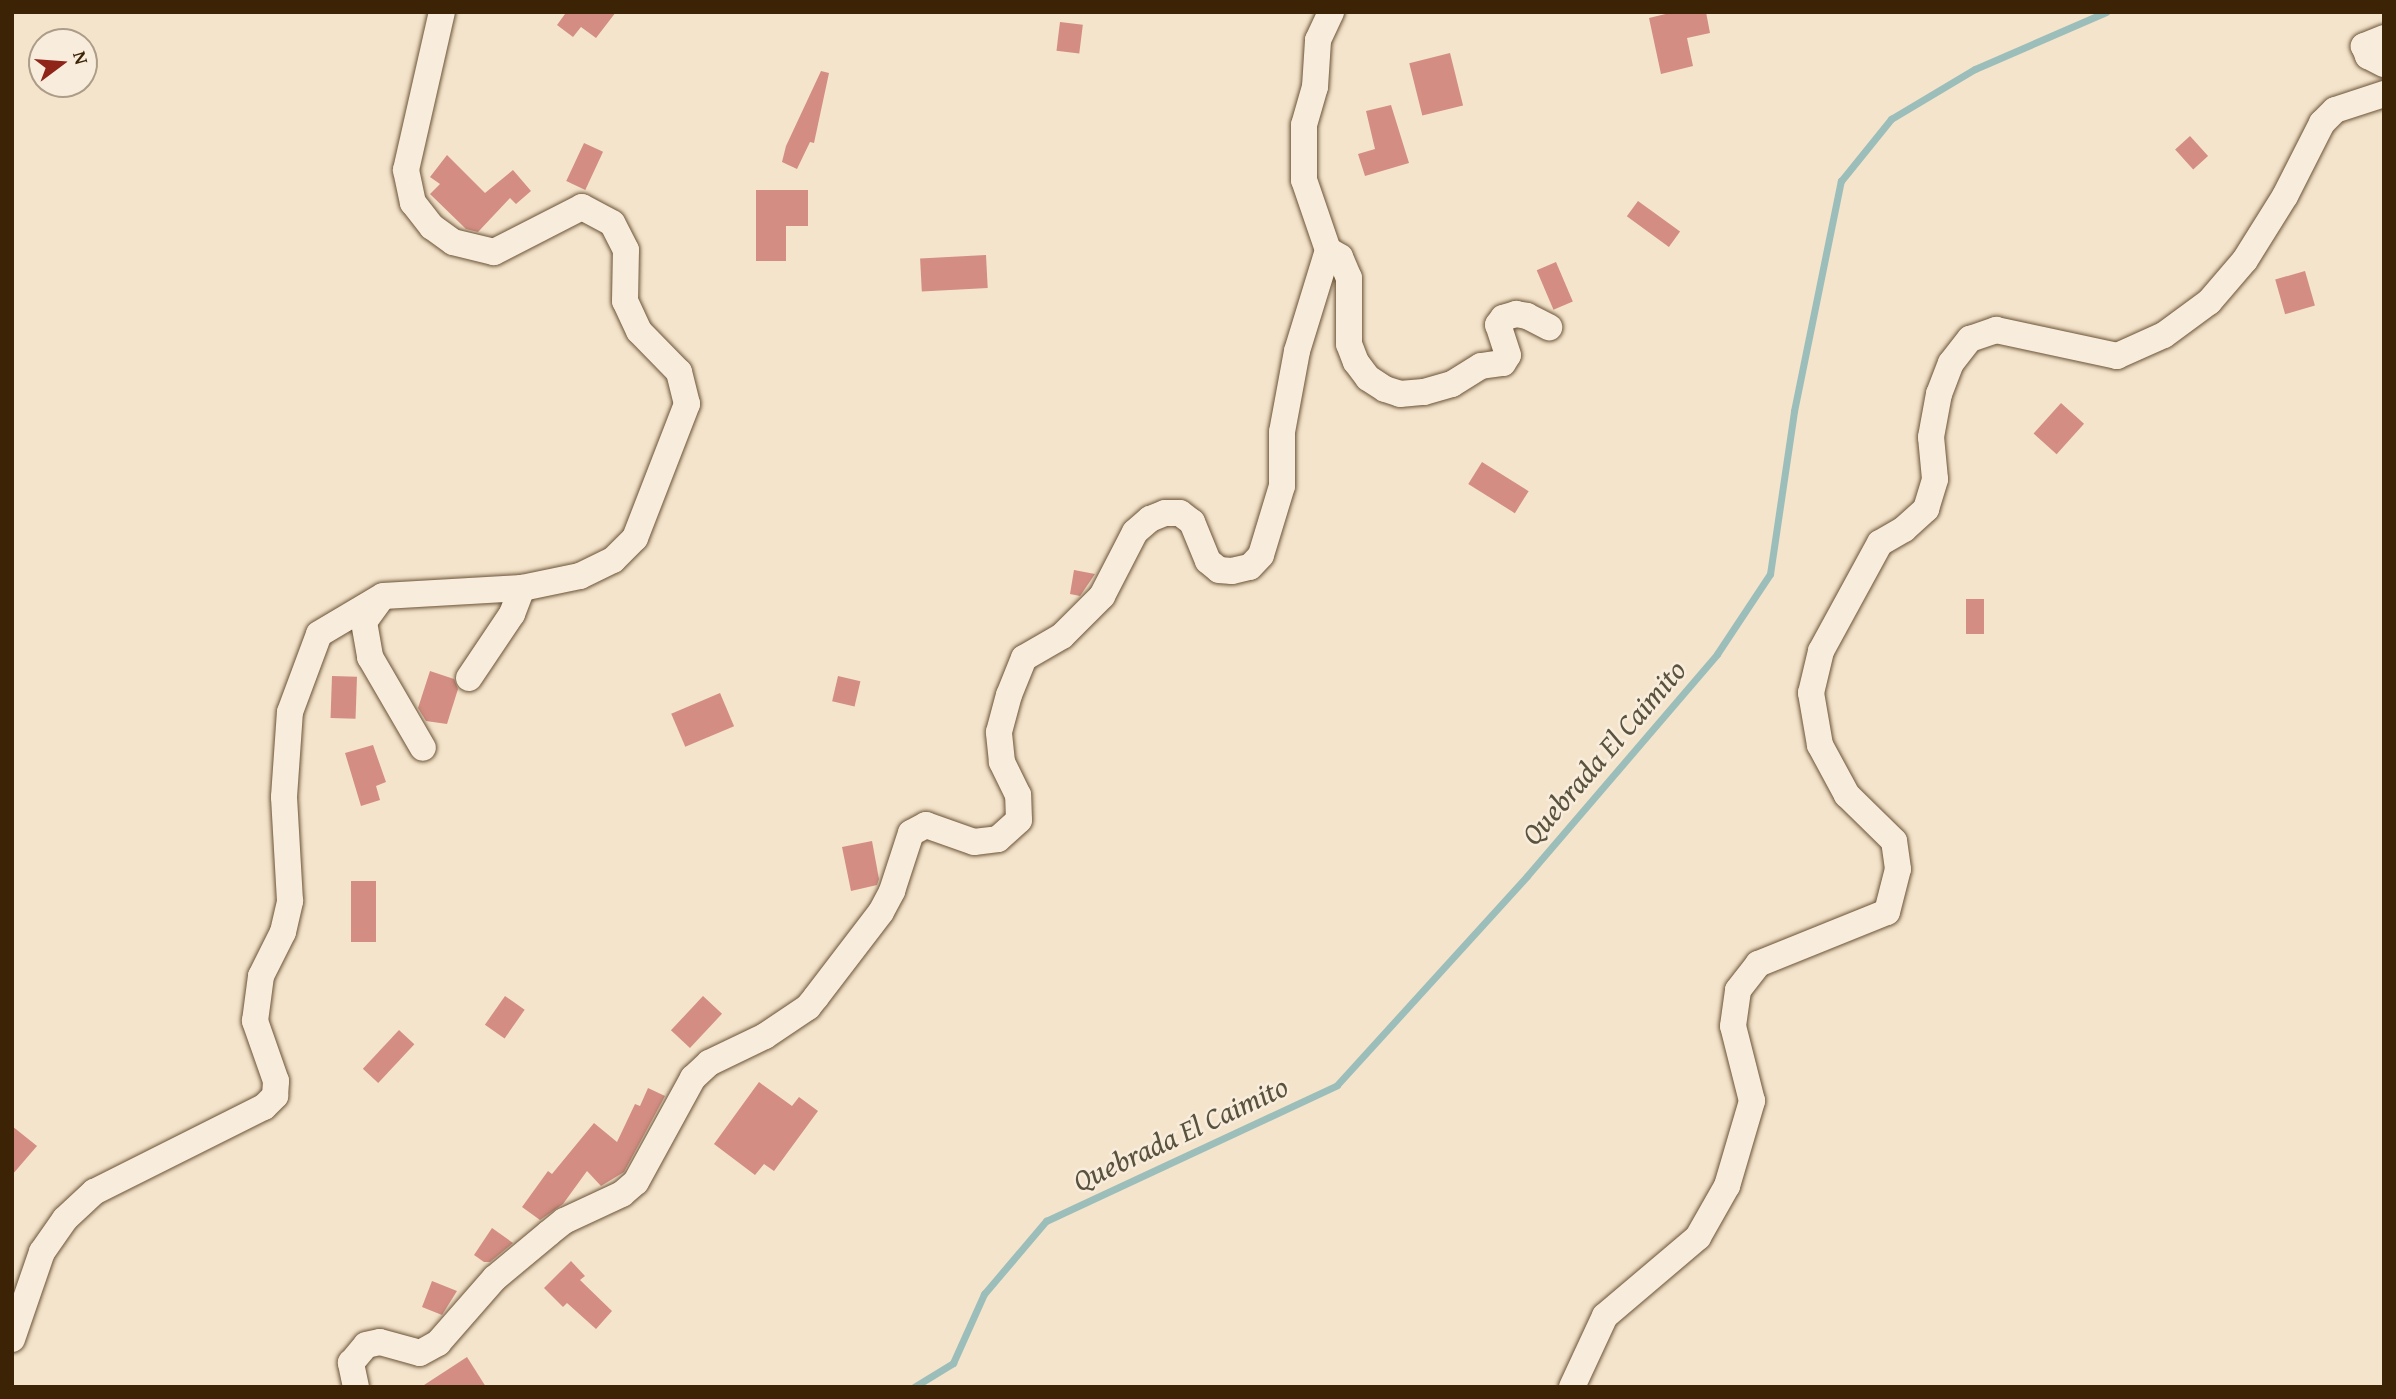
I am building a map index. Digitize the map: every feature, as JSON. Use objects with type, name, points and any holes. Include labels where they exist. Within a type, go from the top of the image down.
[{"type":"street","points":[[12,1339],[42,1252],[65,1219],[94,1192],[264,1107],[275,1096],[276,1081],[255,1021],[261,976],[283,932],[290,901],[284,797],[290,712],[319,634],[383,596],[523,588],[580,576],[613,560],[635,538],[687,404],[685,387],[679,372],[639,331],[625,301],[626,250],[612,223],[582,207],[494,252],[453,242],[432,227],[413,203],[406,170],[442,12]]},
{"type":"street","points":[[356,1387],[351,1363],[366,1345],[380,1342],[420,1353],[438,1343],[495,1278],[539,1241],[564,1221],[622,1194],[636,1182],[693,1078],[709,1063],[765,1036],[808,1007],[816,998],[881,912],[892,891],[911,833],[926,825],[974,842],[998,839],[1019,820],[1018,795],[1002,762],[999,732],[1009,695],[1024,658],[1062,636],[1102,596],[1135,532],[1150,519],[1165,513],[1180,513],[1192,523],[1208,561],[1219,569],[1232,572],[1250,567],[1261,555],[1282,486],[1282,432],[1297,351],[1328,250],[1304,180],[1304,125],[1315,87],[1318,40],[1331,12]]},
{"type":"street","points":[[2384,38],[2364,46],[2368,56],[2384,64]]},
{"type":"street","points":[[1573,1387],[1605,1316],[1698,1237],[1727,1186],[1752,1101],[1733,1026],[1738,990],[1758,964],[1887,912],[1898,869],[1894,841],[1847,795],[1820,746],[1811,694],[1821,651],[1880,543],[1904,530],[1926,509],[1935,479],[1931,436],[1939,394],[1951,363],[1970,339],[1996,330],[2118,356],[2164,335],[2208,302],[2245,260],[2285,196],[2322,123],[2335,110],[2384,94]]},
{"type":"street","points":[[1328,250],[1340,257],[1349,278],[1349,344],[1356,362],[1368,378],[1385,389],[1400,394],[1424,392],[1452,384],[1481,366],[1503,363],[1508,355],[1498,325],[1503,318],[1516,314],[1527,316],[1549,327]]},
{"type":"street","points":[[469,678],[512,614],[523,588]]},
{"type":"street","points":[[383,596],[364,622],[370,657],[423,748]]},
{"type":"building","points":[[562,12],[616,12],[596,38],[581,27],[573,37],[557,25],[565,14]]},
{"type":"building","points":[[1674,12],[1706,12],[1710,33],[1687,38],[1693,66],[1661,74],[1649,18]]},
{"type":"building","points":[[1060,22],[1083,25],[1079,54],[1056,51]]},
{"type":"building","points":[[1450,53],[1463,105],[1422,116],[1409,63]]},
{"type":"building","points":[[821,71],[829,73],[814,143],[810,142],[797,169],[782,162],[786,146]]},
{"type":"building","points":[[1391,105],[1409,163],[1365,176],[1358,154],[1375,149],[1366,111]]},
{"type":"building","points":[[2190,136],[2208,156],[2193,169],[2175,149]]},
{"type":"building","points":[[584,143],[603,152],[585,190],[566,181]]},
{"type":"building","points":[[447,155],[485,193],[513,170],[531,191],[516,204],[510,198],[478,232],[466,229],[430,194],[440,184],[430,177]]},
{"type":"building","points":[[756,190],[808,190],[808,226],[786,226],[786,261],[756,261]]},
{"type":"building","points":[[1638,201],[1680,232],[1669,247],[1627,216]]},
{"type":"building","points":[[986,255],[988,288],[922,291],[920,258]]},
{"type":"building","points":[[1556,262],[1573,302],[1553,310],[1537,270]]},
{"type":"building","points":[[2305,271],[2315,306],[2285,314],[2275,280]]},
{"type":"building","points":[[2061,403],[2084,424],[2057,454],[2034,433]]},
{"type":"building","points":[[1482,462],[1529,491],[1515,513],[1468,484]]},
{"type":"building","points":[[1074,570],[1095,574],[1080,596],[1070,594]]},
{"type":"building","points":[[1966,599],[1984,599],[1984,634],[1966,634]]},
{"type":"building","points":[[430,671],[454,679],[458,689],[447,724],[426,721],[418,708]]},
{"type":"building","points":[[332,676],[357,677],[356,719],[331,718]]},
{"type":"building","points":[[838,676],[860,681],[855,707],[832,701]]},
{"type":"building","points":[[720,693],[734,726],[685,747],[671,714]]},
{"type":"building","points":[[373,745],[386,782],[376,786],[380,800],[361,806],[345,753]]},
{"type":"building","points":[[872,841],[879,879],[877,885],[851,891],[842,847]]},
{"type":"building","points":[[351,881],[376,881],[376,942],[351,942]]},
{"type":"building","points":[[505,996],[525,1010],[505,1038],[485,1025]]},
{"type":"building","points":[[703,996],[722,1014],[690,1048],[671,1030]]},
{"type":"building","points":[[399,1030],[414,1044],[378,1083],[363,1069]]},
{"type":"building","points":[[759,1082],[792,1106],[799,1097],[818,1111],[774,1171],[764,1164],[755,1175],[714,1144]]},
{"type":"building","points":[[648,1088],[665,1096],[624,1172],[601,1186],[587,1171],[563,1204],[540,1220],[522,1207],[548,1171],[552,1174],[594,1123],[617,1142],[635,1104],[640,1106]]},
{"type":"building","points":[[12,1126],[37,1146],[12,1175]]},
{"type":"building","points":[[492,1228],[513,1243],[490,1262],[484,1262],[474,1255]]},
{"type":"building","points":[[571,1261],[585,1276],[580,1280],[612,1311],[596,1329],[567,1303],[563,1307],[544,1288]]},
{"type":"building","points":[[432,1281],[457,1291],[442,1315],[422,1307]]},
{"type":"building","points":[[467,1357],[486,1387],[421,1387]]},
{"type":"waterway","name":"Quebrada El Caimito","points":[[914,1387],[953,1363],[984,1294],[1046,1221],[1337,1085],[1527,876],[1717,654],[1770,574],[1794,411],[1841,181],[1891,119],[1975,69],[2106,12]]}]
